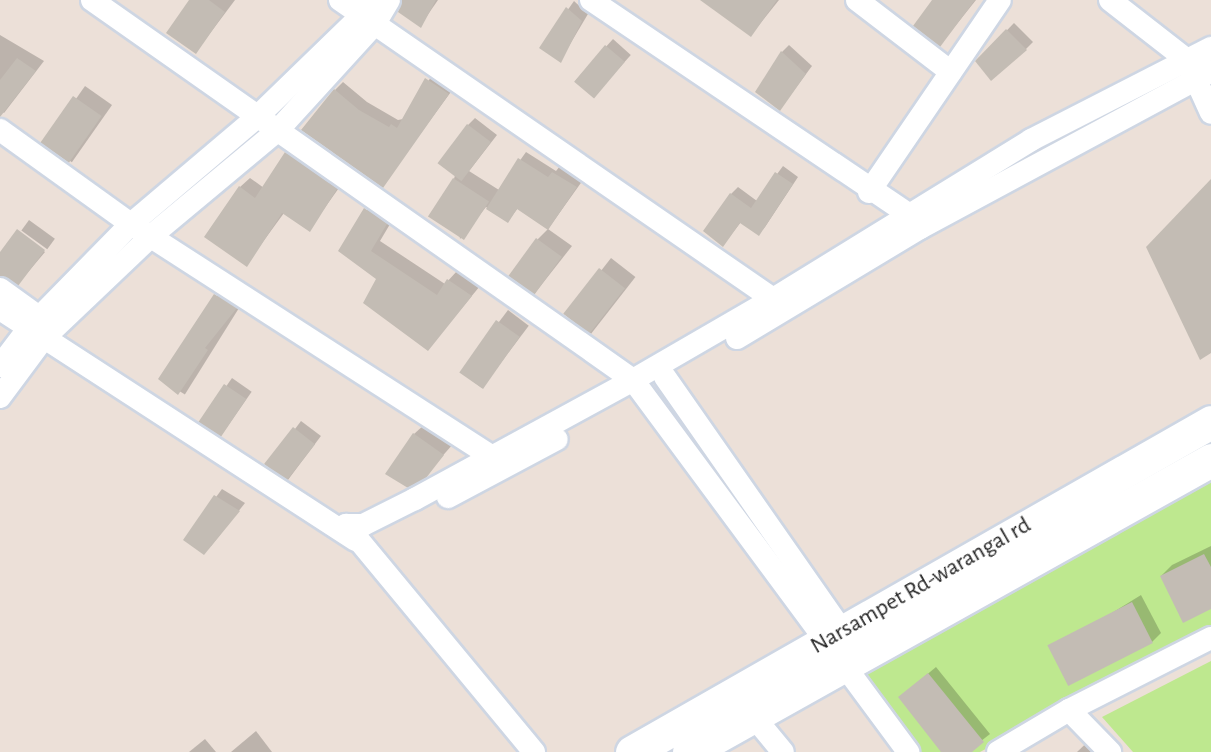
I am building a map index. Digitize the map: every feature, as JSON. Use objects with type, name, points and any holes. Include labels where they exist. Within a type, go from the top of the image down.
[{"type":"main road","name":"Narsampet Rd-warangal rd","points":[[632,752],[1211,422]]},
{"type":"main road","name":"Narsampet Rd-warangal rd","points":[[689,752],[853,663],[1211,460]]},
{"type":"street","points":[[92,0],[261,114],[282,125],[638,385],[853,663],[908,752]]},
{"type":"street","points":[[112,0],[261,114]]},
{"type":"street","points":[[340,0],[373,8],[773,299]]},
{"type":"street","points":[[591,0],[869,192],[908,214]]},
{"type":"street","points":[[857,0],[951,72]]},
{"type":"street","points":[[869,192],[1000,0]]},
{"type":"street","points":[[1110,0],[1200,63]]},
{"type":"street","points":[[1131,0],[1200,63],[1211,113]]},
{"type":"street","points":[[0,397],[41,328],[136,220],[261,114],[373,8]]},
{"type":"street","points":[[0,366],[41,328],[157,233],[282,125],[373,8]]},
{"type":"street","points":[[360,533],[494,475],[908,214],[1030,140],[1200,63]]},
{"type":"street","points":[[360,533],[492,457],[638,385],[665,377],[781,314],[1200,63]]},
{"type":"street","points":[[0,116],[136,220]]},
{"type":"street","points":[[0,130],[492,457]]},
{"type":"street","points":[[0,289],[41,328]]},
{"type":"street","points":[[0,309],[41,328],[360,533],[534,752]]},
{"type":"street","points":[[665,377],[833,636]]},
{"type":"street","points":[[998,752],[1069,710],[1211,638]]},
{"type":"street","points":[[1069,710],[1110,752]]},
{"type":"street","points":[[754,717],[783,752]]},
{"type":"green space","points":[[1211,476],[1211,627],[980,752],[919,752],[858,677]]},
{"type":"green space","points":[[1211,661],[1211,752],[1133,752],[1102,717]]},
{"type":"building","points":[[189,0],[209,0],[225,12],[196,54],[166,33]]},
{"type":"building","points":[[402,0],[436,0],[421,28],[398,12]]},
{"type":"building","points":[[700,0],[777,0],[751,37]]},
{"type":"building","points":[[932,0],[975,0],[940,47],[913,26]]},
{"type":"building","points":[[566,7],[582,21],[561,63],[539,48]]},
{"type":"building","points":[[1006,29],[1027,50],[991,81],[975,61]]},
{"type":"building","points":[[605,45],[625,62],[594,98],[574,82]]},
{"type":"building","points":[[781,51],[806,74],[780,111],[755,92]]},
{"type":"building","points":[[17,58],[36,71],[0,117],[0,80]]},
{"type":"building","points":[[425,78],[449,94],[383,188],[301,130],[334,89],[359,110],[389,127],[391,124],[397,128]]},
{"type":"building","points":[[73,96],[102,116],[69,163],[40,143]]},
{"type":"building","points":[[467,124],[491,142],[461,181],[438,163]]},
{"type":"building","points":[[285,152],[337,189],[310,232],[282,213],[247,267],[204,237],[239,186],[255,198]]},
{"type":"building","points":[[518,158],[548,177],[552,172],[577,187],[548,230],[517,209],[508,223],[486,209]]},
{"type":"building","points":[[775,172],[793,184],[759,236],[740,223],[723,247],[703,231],[730,193],[751,208]]},
{"type":"building","points":[[453,178],[489,201],[464,240],[428,217]]},
{"type":"building","points":[[1211,179],[1211,353],[1200,360],[1146,247]]},
{"type":"building","points":[[364,208],[387,224],[371,251],[437,295],[447,279],[472,296],[428,351],[363,303],[376,279],[338,251]]},
{"type":"building","points":[[17,229],[45,250],[18,286],[0,276],[0,252]]},
{"type":"building","points":[[536,238],[562,257],[534,295],[508,276]]},
{"type":"building","points":[[599,268],[625,288],[589,334],[563,314]]},
{"type":"building","points":[[214,294],[237,308],[205,348],[208,350],[178,395],[158,379]]},
{"type":"building","points":[[496,320],[520,337],[483,389],[459,372]]},
{"type":"building","points":[[224,384],[246,399],[221,437],[198,422]]},
{"type":"building","points":[[293,427],[315,444],[286,481],[264,464]]},
{"type":"building","points":[[413,433],[444,455],[426,478],[408,488],[385,474]]},
{"type":"building","points":[[214,495],[240,511],[204,555],[183,540]]},
{"type":"building","points":[[1204,554],[1211,567],[1211,609],[1183,623],[1160,576]]},
{"type":"building","points":[[1132,602],[1153,643],[1068,686],[1047,645]]},
{"type":"building","points":[[928,673],[984,742],[972,752],[941,752],[898,697]]}]
